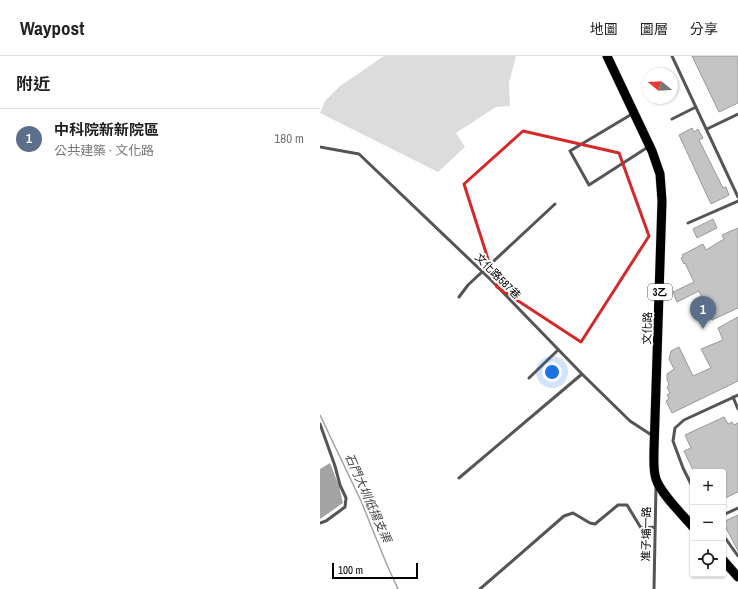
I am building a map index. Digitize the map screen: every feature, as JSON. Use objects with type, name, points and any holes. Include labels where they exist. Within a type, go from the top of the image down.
[{"type":"main road","name":"文化路","points":[[607,56],[634,112],[660,174],[662,201],[654,457],[656,479],[672,503],[690,524]]},
{"type":"main road","points":[[726,563],[738,577]]},
{"type":"lane","points":[[672,56],[738,197]]},
{"type":"lane","points":[[672,119],[696,107]]},
{"type":"lane","points":[[634,112],[570,151],[589,185],[649,146]]},
{"type":"lane","points":[[707,129],[738,114]]},
{"type":"lane","name":"文化路587巷","points":[[320,147],[359,154],[482,272],[630,421],[654,436]]},
{"type":"lane","points":[[688,223],[738,201]]},
{"type":"lane","points":[[459,297],[468,285],[555,204]]},
{"type":"lane","points":[[529,378],[558,350]]},
{"type":"lane","points":[[459,478],[582,374]]},
{"type":"lane","points":[[690,481],[673,441],[675,428],[684,420],[738,395]]},
{"type":"lane","points":[[733,398],[738,409]]},
{"type":"lane","points":[[320,424],[340,485],[346,498],[345,507],[326,521],[320,523]]},
{"type":"lane","name":"准子埔一路","points":[[654,589],[656,479]]},
{"type":"lane","points":[[480,589],[564,516],[573,513],[590,523],[595,524],[618,505],[627,505],[642,528],[655,527]]},
{"type":"lane","points":[[726,514],[738,508]]},
{"type":"lane","points":[[726,539],[738,556]]},
{"type":"highlighted area","points":[[523,131],[619,153],[649,236],[581,342],[497,287],[464,184]]},
{"type":"shaded area","points":[[384,56],[516,56],[509,83],[510,106],[496,107],[456,133],[465,147],[438,172],[320,113],[325,101],[340,86]]},
{"type":"shaded area","points":[[330,463],[339,486],[343,503],[320,519],[320,469]]},
{"type":"building","points":[[692,56],[738,56],[738,103],[719,112]]},
{"type":"building","points":[[692,128],[694,132],[698,129],[703,138],[699,140],[723,188],[726,187],[729,195],[711,204],[679,135]]},
{"type":"building","points":[[713,219],[717,228],[697,238],[693,229]]},
{"type":"building","points":[[738,228],[738,308],[712,320],[699,291],[677,302],[673,292],[694,282],[681,258],[683,257],[682,255],[703,244],[706,250],[724,239],[722,235]]},
{"type":"building","points":[[738,317],[738,381],[672,413],[666,401],[669,399],[667,395],[670,393],[667,387],[669,385],[667,374],[674,369],[669,359],[671,351],[679,347],[693,376],[711,368],[701,349],[723,340],[718,328]]},
{"type":"building","points":[[724,417],[728,424],[732,422],[734,425],[738,423],[738,492],[726,498],[726,469],[693,469],[684,451],[691,448],[685,435]]},
{"type":"building","points":[[738,515],[738,551],[726,528],[726,521]]},
{"type":"waterway","name":"石門大圳低揚支渠","points":[[320,415],[361,501],[398,589]]},
{"type":"place","name":"中科院新新院區","points":[[703,329]]}]
